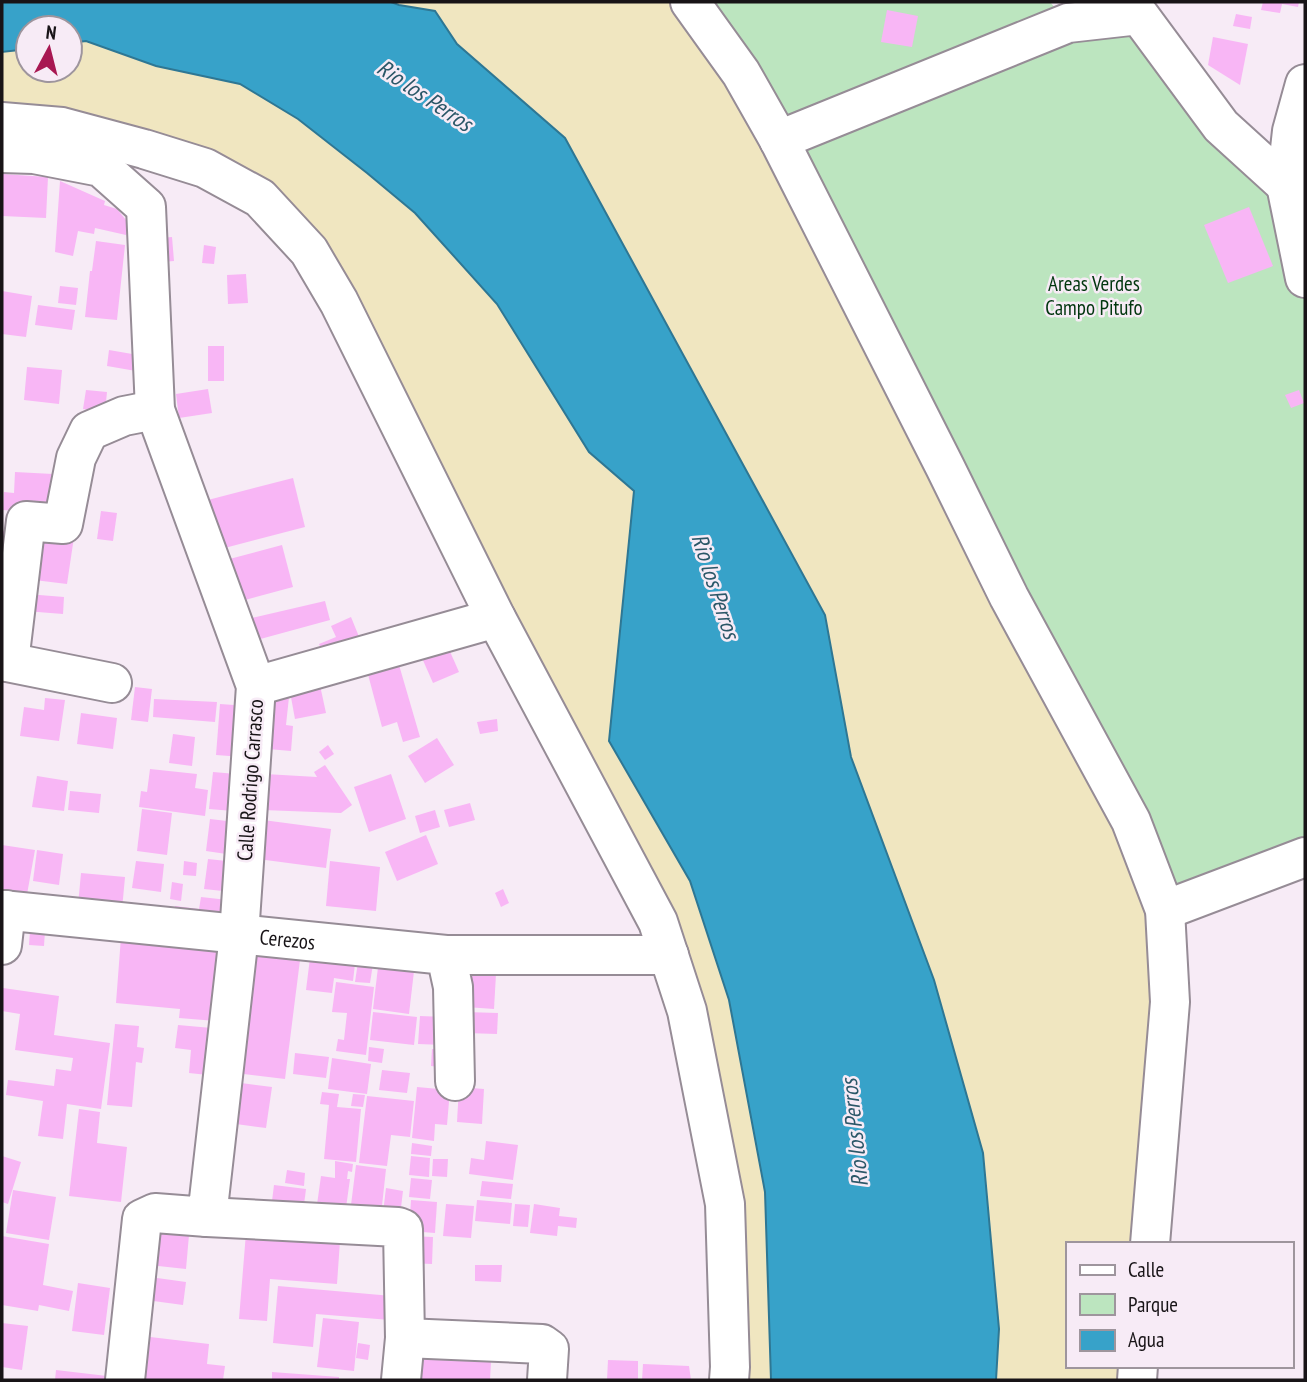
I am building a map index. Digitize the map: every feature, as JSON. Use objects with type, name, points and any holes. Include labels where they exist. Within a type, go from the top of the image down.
[{"type":"street","points":[[690,2],[741,73],[779,140],[1009,597],[1131,821],[1165,910],[1170,1002],[1150,1242]]},
{"type":"street","points":[[779,140],[1059,12],[1142,9],[1221,126],[1286,185]]},
{"type":"street","points":[[1305,85],[1292,131],[1286,185],[1305,278]]},
{"type":"street","points":[[2,122],[62,127],[145,149],[205,169],[260,198],[309,251],[339,302],[496,618],[659,922],[687,1011],[724,1204],[729,1380]]},
{"type":"street","name":"Calle Rodrigo Carrasco","points":[[2,153],[34,154],[101,167],[146,207],[155,410],[256,686],[239,935],[207,1217]]},
{"type":"street","points":[[113,683],[5,662],[26,521],[64,524],[76,458],[89,431],[124,416],[155,410]]},
{"type":"street","points":[[256,686],[496,618]]},
{"type":"street","points":[[1165,910],[1305,857]]},
{"type":"street","name":"Cerezos","points":[[3,922],[239,935],[446,955],[669,955]]},
{"type":"street","points":[[446,955],[453,987],[455,1081]]},
{"type":"street","points":[[125,1380],[142,1219],[155,1213],[403,1229],[404,1338],[401,1380]]},
{"type":"street","points":[[404,1338],[544,1362]]},
{"type":"green space","name":"Areas Verdes Campo Pitufo","points":[[690,2],[1050,2],[1068,23],[1139,15],[1286,185],[1305,278],[1305,857],[1165,910]]},
{"type":"sand","points":[[2,2],[690,2],[1165,910],[1150,1242],[1066,1242],[1066,1368],[1138,1368],[1137,1380],[729,1380],[687,1011],[559,737],[260,198],[2,122]]},
{"type":"water","name":"Rio los Perros","points":[[2,2],[391,2],[435,11],[457,44],[565,138],[825,615],[851,757],[934,980],[983,1153],[999,1329],[996,1380],[771,1380],[765,1192],[729,1000],[690,881],[609,741],[634,491],[589,452],[497,304],[415,213],[298,119],[240,84],[156,66],[84,41],[84,14],[14,14],[14,51],[2,52]]},
{"type":"building","points":[[1263,2],[1299,2],[1298,7],[1282,4],[1280,13],[1261,10]]},
{"type":"building","points":[[887,10],[918,16],[912,47],[881,42]]},
{"type":"building","points":[[1236,14],[1252,17],[1250,29],[1233,26]]},
{"type":"building","points":[[1213,37],[1248,44],[1240,85],[1208,65]]},
{"type":"building","points":[[2,174],[48,177],[46,218],[2,216]]},
{"type":"building","points":[[60,181],[105,201],[104,205],[117,209],[126,220],[126,235],[95,228],[94,234],[78,231],[73,256],[55,252]]},
{"type":"building","points":[[1249,207],[1273,266],[1228,283],[1204,225]]},
{"type":"building","points":[[172,237],[174,261],[162,262],[160,238]]},
{"type":"building","points":[[96,241],[125,245],[117,320],[85,317]]},
{"type":"building","points":[[204,245],[216,247],[214,264],[202,263]]},
{"type":"building","points":[[246,274],[248,303],[228,304],[227,275]]},
{"type":"building","points":[[60,286],[78,288],[76,305],[58,303]]},
{"type":"building","points":[[2,291],[32,296],[26,337],[2,334]]},
{"type":"building","points":[[38,305],[75,310],[72,330],[35,325]]},
{"type":"building","points":[[208,346],[224,346],[224,381],[208,381]]},
{"type":"building","points":[[109,350],[138,355],[136,371],[107,366]]},
{"type":"building","points":[[27,367],[62,370],[59,404],[24,400]]},
{"type":"building","points":[[208,389],[212,413],[179,418],[176,394]]},
{"type":"building","points":[[86,390],[107,392],[105,412],[83,409]]},
{"type":"building","points":[[1299,390],[1304,403],[1291,408],[1285,395]]},
{"type":"building","points":[[15,472],[53,474],[51,513],[3,510],[4,492],[14,493]]},
{"type":"building","points":[[293,478],[305,527],[217,550],[204,501]]},
{"type":"building","points":[[101,511],[117,513],[113,541],[97,539]]},
{"type":"building","points":[[2,531],[12,533],[9,555],[2,554]]},
{"type":"building","points":[[33,531],[74,537],[67,584],[26,579]]},
{"type":"building","points":[[282,545],[293,587],[234,603],[222,561]]},
{"type":"building","points":[[27,594],[64,597],[63,614],[25,611]]},
{"type":"building","points":[[325,601],[330,620],[253,641],[247,619]]},
{"type":"building","points":[[351,617],[364,649],[327,663],[319,644],[336,637],[331,626]]},
{"type":"building","points":[[448,647],[459,672],[433,683],[422,658]]},
{"type":"building","points":[[397,658],[420,737],[403,742],[397,722],[382,727],[366,667]]},
{"type":"building","points":[[318,676],[326,713],[295,719],[288,681]]},
{"type":"building","points":[[135,687],[152,689],[148,722],[131,720]]},
{"type":"building","points":[[273,696],[289,697],[286,725],[293,726],[291,751],[268,749]]},
{"type":"building","points":[[45,698],[65,700],[59,741],[20,736],[24,707],[44,710]]},
{"type":"building","points":[[154,699],[217,702],[215,722],[153,717]]},
{"type":"building","points":[[220,704],[248,706],[243,757],[216,755]]},
{"type":"building","points":[[81,713],[117,718],[113,749],[77,744]]},
{"type":"building","points":[[497,719],[498,731],[480,734],[477,722]]},
{"type":"building","points":[[173,734],[195,737],[192,766],[169,763]]},
{"type":"building","points":[[437,738],[454,765],[425,783],[408,756]]},
{"type":"building","points":[[328,745],[334,754],[325,760],[319,752]]},
{"type":"building","points":[[325,765],[352,805],[341,813],[263,810],[265,774],[317,777],[314,772]]},
{"type":"building","points":[[150,769],[197,774],[195,788],[208,790],[205,816],[139,807],[141,791],[147,792]]},
{"type":"building","points":[[213,772],[248,775],[245,812],[209,809]]},
{"type":"building","points":[[391,774],[406,819],[369,832],[354,787]]},
{"type":"building","points":[[37,776],[68,781],[64,811],[32,807]]},
{"type":"building","points":[[70,791],[101,794],[99,813],[68,810]]},
{"type":"building","points":[[470,803],[475,820],[449,827],[444,810]]},
{"type":"building","points":[[142,809],[172,813],[167,855],[137,851]]},
{"type":"building","points":[[435,810],[440,827],[420,833],[415,816]]},
{"type":"building","points":[[210,819],[244,823],[240,856],[206,851]]},
{"type":"building","points":[[263,820],[331,829],[326,868],[258,859]]},
{"type":"building","points":[[426,835],[438,864],[397,881],[385,852]]},
{"type":"building","points":[[2,845],[35,850],[24,911],[2,907]]},
{"type":"building","points":[[37,850],[63,854],[59,885],[33,881]]},
{"type":"building","points":[[208,859],[236,862],[232,892],[204,889]]},
{"type":"building","points":[[136,861],[164,864],[161,892],[132,888]]},
{"type":"building","points":[[184,861],[197,863],[196,876],[183,875]]},
{"type":"building","points":[[330,861],[380,867],[376,911],[326,906]]},
{"type":"building","points":[[81,873],[125,877],[121,920],[77,916]]},
{"type":"building","points":[[172,882],[183,884],[181,901],[170,899]]},
{"type":"building","points":[[503,889],[509,903],[501,907],[495,893]]},
{"type":"building","points":[[201,897],[228,900],[224,931],[172,924],[175,906],[199,909]]},
{"type":"building","points":[[30,930],[45,931],[44,946],[29,945]]},
{"type":"building","points":[[121,937],[229,946],[216,1021],[179,1018],[180,1009],[116,1003]]},
{"type":"building","points":[[250,954],[300,960],[285,1079],[235,1073]]},
{"type":"building","points":[[310,958],[355,964],[353,981],[334,978],[332,993],[306,990]]},
{"type":"building","points":[[379,959],[411,962],[414,971],[409,1014],[373,1009]]},
{"type":"building","points":[[358,962],[373,964],[370,983],[355,982]]},
{"type":"building","points":[[467,973],[496,974],[494,1009],[466,1007]]},
{"type":"building","points":[[336,982],[374,987],[366,1055],[336,1051],[338,1039],[344,1040],[347,1013],[332,1012]]},
{"type":"building","points":[[3,988],[59,996],[54,1035],[110,1043],[101,1109],[67,1104],[63,1139],[38,1136],[43,1101],[6,1095],[8,1080],[54,1086],[56,1069],[71,1071],[73,1058],[15,1050],[20,1014],[2,1011]]},
{"type":"building","points":[[373,1012],[417,1017],[414,1045],[370,1040]]},
{"type":"building","points":[[466,1012],[498,1013],[497,1034],[465,1033]]},
{"type":"building","points":[[420,1016],[445,1017],[444,1045],[418,1044]]},
{"type":"building","points":[[115,1024],[139,1026],[137,1047],[144,1048],[142,1063],[136,1062],[132,1107],[107,1105]]},
{"type":"building","points":[[178,1025],[223,1029],[217,1076],[189,1073],[191,1050],[175,1048]]},
{"type":"building","points":[[369,1047],[384,1049],[382,1063],[368,1061]]},
{"type":"building","points":[[432,1049],[450,1050],[448,1068],[431,1066]]},
{"type":"building","points":[[295,1053],[329,1057],[326,1078],[293,1074]]},
{"type":"building","points":[[332,1058],[371,1064],[367,1094],[328,1089]]},
{"type":"building","points":[[382,1070],[410,1073],[407,1093],[379,1090]]},
{"type":"building","points":[[241,1083],[272,1087],[266,1128],[236,1124]]},
{"type":"building","points":[[417,1087],[450,1090],[447,1125],[435,1124],[434,1141],[412,1138]]},
{"type":"building","points":[[459,1087],[484,1089],[482,1124],[457,1122]]},
{"type":"building","points":[[322,1092],[339,1094],[337,1107],[361,1109],[356,1162],[324,1159],[329,1105],[320,1104]]},
{"type":"building","points":[[353,1094],[365,1095],[363,1107],[351,1106]]},
{"type":"building","points":[[367,1096],[414,1101],[410,1137],[391,1135],[387,1166],[359,1163]]},
{"type":"building","points":[[79,1109],[100,1112],[97,1143],[127,1147],[121,1202],[69,1196]]},
{"type":"building","points":[[486,1141],[518,1145],[513,1180],[469,1174],[471,1158],[484,1160]]},
{"type":"building","points":[[412,1143],[432,1146],[431,1156],[411,1154]]},
{"type":"building","points":[[2,1156],[21,1162],[8,1204],[2,1202]]},
{"type":"building","points":[[411,1156],[430,1158],[429,1177],[409,1175]]},
{"type":"building","points":[[433,1159],[448,1159],[447,1177],[432,1176]]},
{"type":"building","points":[[335,1161],[353,1164],[352,1172],[348,1171],[347,1179],[350,1179],[344,1222],[315,1219],[321,1176],[335,1178]]},
{"type":"building","points":[[356,1165],[386,1169],[380,1224],[349,1221]]},
{"type":"building","points":[[287,1170],[305,1173],[304,1186],[285,1183]]},
{"type":"building","points":[[411,1178],[432,1180],[430,1199],[409,1197]]},
{"type":"building","points":[[482,1181],[513,1184],[511,1199],[480,1196]]},
{"type":"building","points":[[274,1185],[306,1189],[302,1220],[270,1217]]},
{"type":"building","points":[[386,1188],[403,1191],[399,1224],[382,1221]]},
{"type":"building","points":[[13,1190],[56,1197],[49,1240],[6,1233]]},
{"type":"building","points":[[411,1200],[437,1202],[435,1233],[409,1231]]},
{"type":"building","points":[[477,1200],[512,1203],[510,1224],[475,1221]]},
{"type":"building","points":[[446,1204],[474,1206],[471,1238],[443,1236]]},
{"type":"building","points":[[515,1204],[530,1205],[528,1227],[513,1226]]},
{"type":"building","points":[[534,1204],[560,1208],[559,1216],[577,1218],[576,1228],[558,1226],[557,1236],[530,1233]]},
{"type":"building","points":[[152,1231],[189,1235],[186,1269],[149,1265]]},
{"type":"building","points":[[246,1233],[340,1241],[337,1284],[270,1279],[267,1321],[239,1319]]},
{"type":"building","points":[[2,1236],[49,1244],[43,1285],[73,1291],[69,1311],[39,1305],[38,1311],[2,1305]]},
{"type":"building","points":[[409,1236],[433,1237],[432,1264],[408,1263]]},
{"type":"building","points":[[475,1265],[502,1265],[501,1282],[475,1281]]},
{"type":"building","points":[[150,1277],[186,1282],[183,1305],[146,1300]]},
{"type":"building","points":[[78,1283],[110,1288],[104,1335],[72,1331]]},
{"type":"building","points":[[278,1286],[392,1296],[390,1320],[316,1314],[313,1347],[273,1343]]},
{"type":"building","points":[[323,1318],[359,1322],[354,1371],[317,1367]]},
{"type":"building","points":[[2,1323],[28,1326],[22,1370],[2,1367]]},
{"type":"building","points":[[142,1336],[209,1344],[207,1364],[225,1366],[223,1380],[137,1380]]},
{"type":"building","points":[[358,1343],[370,1345],[368,1360],[356,1358]]},
{"type":"building","points":[[411,1356],[491,1362],[490,1380],[409,1380]]},
{"type":"building","points":[[608,1360],[638,1361],[638,1380],[607,1380]]},
{"type":"building","points":[[643,1364],[689,1366],[691,1380],[642,1380]]},
{"type":"building","points":[[56,1370],[107,1376],[106,1380],[55,1380]]},
{"type":"building","points":[[272,1372],[339,1377],[339,1380],[272,1380]]}]
